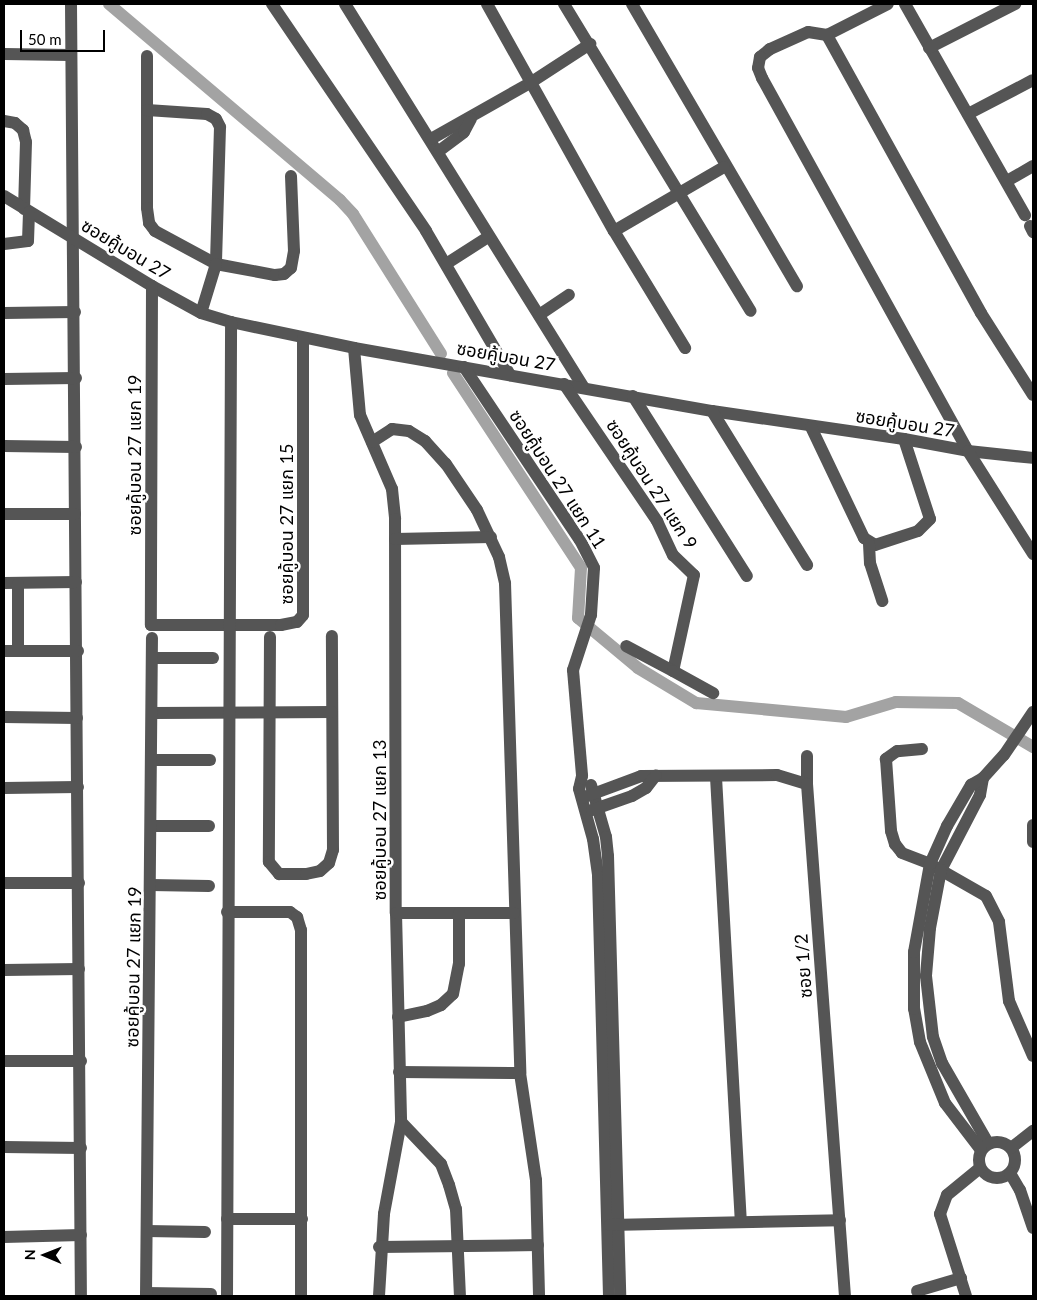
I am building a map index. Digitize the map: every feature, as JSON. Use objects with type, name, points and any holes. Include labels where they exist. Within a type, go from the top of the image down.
[{"type":"street","points":[[71,4],[72,238],[76,312],[75,514],[78,651],[81,1296]]},
{"type":"street","points":[[272,4],[446,264],[510,375]]},
{"type":"street","points":[[346,4],[439,151],[488,237],[584,388]]},
{"type":"street","points":[[487,4],[614,231],[685,348]]},
{"type":"street","points":[[564,4],[751,311]]},
{"type":"street","points":[[632,4],[724,167],[797,286]]},
{"type":"street","points":[[827,35],[888,4]]},
{"type":"street","points":[[905,4],[1007,181],[1029,224]]},
{"type":"street","points":[[929,48],[1015,4]]},
{"type":"street","points":[[1033,395],[981,313],[827,35],[817,31],[789,38],[760,57],[758,68],[968,452],[1033,554]]},
{"type":"street","points":[[431,139],[460,120],[470,119],[590,44]]},
{"type":"street","points":[[4,54],[70,55]]},
{"type":"street","points":[[147,56],[148,223],[155,231],[216,264],[275,275],[291,268],[294,250],[291,176]]},
{"type":"street","points":[[968,114],[1033,80]]},
{"type":"street","points":[[147,110],[207,114],[216,119],[221,140],[216,264],[201,313]]},
{"type":"street","points":[[439,151],[464,132],[470,119]]},
{"type":"street","points":[[4,121],[16,123],[23,130],[26,142],[28,240],[4,244]]},
{"type":"street","points":[[1007,181],[1033,166]]},
{"type":"street","points":[[614,231],[724,167]]},
{"type":"street","name":"ซอยคู้บอน 27","points":[[4,196],[152,286],[201,313],[231,322],[354,348],[712,411],[811,427],[904,438],[968,452],[1033,458]]},
{"type":"street","points":[[446,264],[488,237]]},
{"type":"street","name":"ซอยคู้บอน 27 แยก 19","points":[[146,1295],[152,760],[152,286]]},
{"type":"street","points":[[539,315],[569,295]]},
{"type":"street","points":[[4,313],[76,312]]},
{"type":"street","points":[[226,1296],[231,322]]},
{"type":"street","name":"ซอยคู้บอน 27 แยก 15","points":[[152,631],[228,624],[292,624],[304,615],[303,338]]},
{"type":"street","name":"ซอยคู้บอน 27 แยก 13","points":[[354,348],[356,396],[360,415],[392,489],[395,539],[396,913],[401,1122],[380,1247],[379,1296]]},
{"type":"street","name":"ซอยคู้บอน 27 แยก 11","points":[[464,367],[588,554],[594,568],[595,587],[591,615],[579,645],[573,670],[581,771],[588,795]]},
{"type":"street","points":[[4,379],[76,378]]},
{"type":"street","name":"ซอยคู้บอน 27 แยก 9","points":[[564,384],[658,521],[673,555],[694,574],[673,671]]},
{"type":"street","points":[[633,396],[748,576]]},
{"type":"street","points":[[712,411],[807,565]]},
{"type":"street","points":[[811,427],[864,538],[870,544],[870,562],[882,601]]},
{"type":"street","points":[[372,442],[392,429],[409,431],[425,440],[446,464],[491,537],[505,583],[508,611],[514,913],[520,1073],[534,1151],[539,1296]]},
{"type":"street","points":[[870,544],[882,543],[918,531],[930,519],[904,438]]},
{"type":"street","points":[[4,446],[76,446]]},
{"type":"street","points":[[4,514],[75,514]]},
{"type":"street","points":[[395,539],[491,537]]},
{"type":"street","points":[[4,583],[76,582]]},
{"type":"street","points":[[18,584],[18,652]]},
{"type":"street","points":[[270,637],[269,862],[279,874],[306,874],[320,871],[329,863],[333,850],[332,636]]},
{"type":"street","points":[[626,646],[713,693]]},
{"type":"street","points":[[4,651],[78,651]]},
{"type":"street","points":[[152,658],[213,658]]},
{"type":"street","points":[[152,713],[332,712]]},
{"type":"street","points":[[985,1147],[945,1103],[922,1049],[914,1009],[913,961],[947,826],[971,786],[984,778],[1004,755],[1033,712]]},
{"type":"street","points":[[4,717],[77,718]]},
{"type":"street","points":[[922,749],[897,751],[886,759],[891,831],[894,844],[902,853],[936,867],[986,896],[999,922],[1009,1001],[1033,1056]]},
{"type":"street","name":"ซอย 1/2","points":[[807,756],[807,784],[845,1296]]},
{"type":"street","points":[[152,760],[210,760]]},
{"type":"street","points":[[588,795],[641,776],[656,775],[716,777],[778,776],[807,784]]},
{"type":"street","points":[[586,812],[632,796],[646,788],[656,775]]},
{"type":"street","points":[[716,777],[742,1221]]},
{"type":"street","points":[[4,788],[78,787]]},
{"type":"street","points":[[588,795],[598,808],[608,856],[612,1225],[609,1296]]},
{"type":"street","points":[[588,795],[586,812],[598,876],[612,1225],[620,1296]]},
{"type":"street","points":[[1033,825],[1033,842]]},
{"type":"street","points":[[151,826],[209,826]]},
{"type":"street","points":[[936,867],[926,962],[927,1002],[936,1045],[954,1088],[985,1147],[980,1168],[941,1202],[940,1222],[966,1296]]},
{"type":"street","points":[[4,883],[79,883]]},
{"type":"street","points":[[151,885],[209,886]]},
{"type":"street","points":[[227,912],[290,912],[297,917],[301,930],[301,1296]]},
{"type":"street","points":[[396,913],[514,913]]},
{"type":"street","points":[[398,1017],[426,1011],[441,1004],[453,994],[459,964],[459,913]]},
{"type":"street","points":[[913,961],[926,962]]},
{"type":"street","points":[[4,970],[79,969]]},
{"type":"street","points":[[922,1049],[936,1045]]},
{"type":"street","points":[[4,1060],[81,1061]]},
{"type":"street","points":[[399,1072],[520,1073]]},
{"type":"street","points":[[401,1122],[441,1164],[456,1209],[460,1296]]},
{"type":"street","points":[[1010,1148],[1033,1131]]},
{"type":"street","points":[[985,1147],[996,1142],[1010,1148],[1015,1161],[1010,1173]]},
{"type":"street","points":[[4,1146],[81,1148]]},
{"type":"street","points":[[980,1168],[993,1178],[1010,1173]]},
{"type":"street","points":[[1010,1173],[1020,1190],[1033,1228]]},
{"type":"street","points":[[227,1219],[302,1219]]},
{"type":"street","points":[[612,1225],[840,1220]]},
{"type":"street","points":[[147,1231],[205,1232]]},
{"type":"street","points":[[4,1237],[81,1235]]},
{"type":"street","points":[[380,1247],[538,1245]]},
{"type":"street","points":[[917,1291],[961,1278]]},
{"type":"street","points":[[146,1295],[211,1294]]},
{"type":"waterway","points":[[109,4],[340,200],[353,214],[441,354]]},
{"type":"waterway","points":[[453,373],[581,568],[578,618],[638,668],[696,703],[846,717],[896,702],[958,703],[1033,747]]}]
